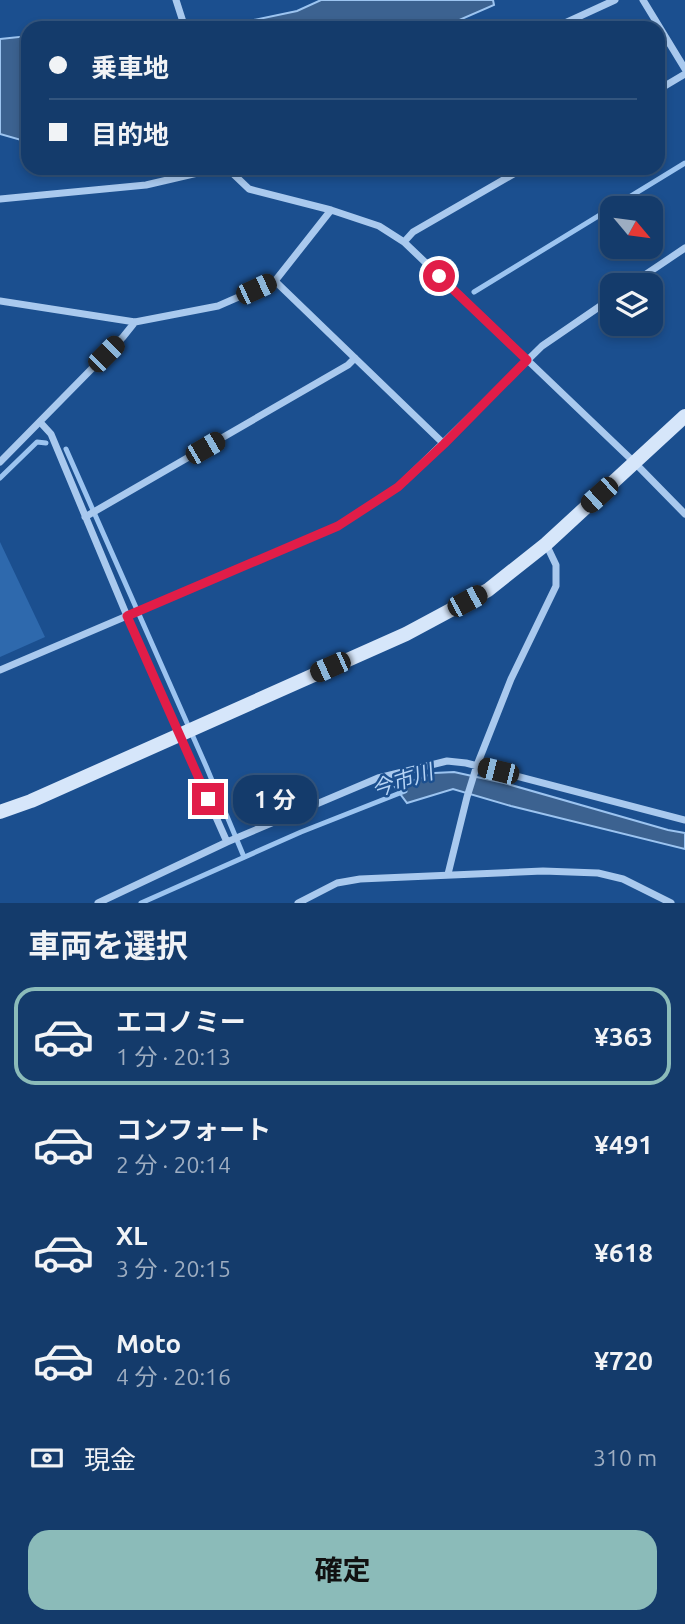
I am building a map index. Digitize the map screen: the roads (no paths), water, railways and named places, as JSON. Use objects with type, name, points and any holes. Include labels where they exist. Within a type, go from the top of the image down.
[{"type":"street","points":[[176,0],[182,21]]},
{"type":"street","points":[[569,21],[615,0]]},
{"type":"street","points":[[643,0],[656,21]]},
{"type":"street","points":[[665,36],[685,69]]},
{"type":"street","points":[[665,86],[685,75]]},
{"type":"street","points":[[0,199],[146,185],[189,175]]},
{"type":"street","points":[[234,175],[249,189],[331,210],[379,226],[404,242],[685,514]]},
{"type":"street","points":[[404,242],[413,232],[512,175]]},
{"type":"street","points":[[0,301],[135,323],[218,306],[275,281],[331,210]]},
{"type":"street","points":[[649,273],[685,248]]},
{"type":"street","points":[[275,281],[444,444]]},
{"type":"street","points":[[0,670],[338,526],[398,487],[542,346],[600,306]]},
{"type":"street","points":[[0,462],[135,323]]},
{"type":"street","points":[[85,517],[348,366],[355,358]]},
{"type":"street","points":[[0,812],[31,801],[405,634],[488,590],[546,544],[685,416]]},
{"type":"street","points":[[40,422],[51,434],[127,616],[227,842]]},
{"type":"street","points":[[448,874],[477,765],[511,679],[556,586],[556,565],[546,544]]},
{"type":"street","points":[[98,903],[227,842],[378,778],[447,761],[477,765],[685,820]]},
{"type":"street","points":[[298,903],[337,883],[360,879],[543,871],[598,873],[623,879],[671,903]]},
{"type":"waterway","points":[[474,292],[685,163]]},
{"type":"waterway","points":[[0,478],[37,442],[46,443]]},
{"type":"waterway","points":[[66,449],[244,857]]},
{"type":"waterway","name":"今市川","points":[[141,903],[301,832],[405,791]]}]
